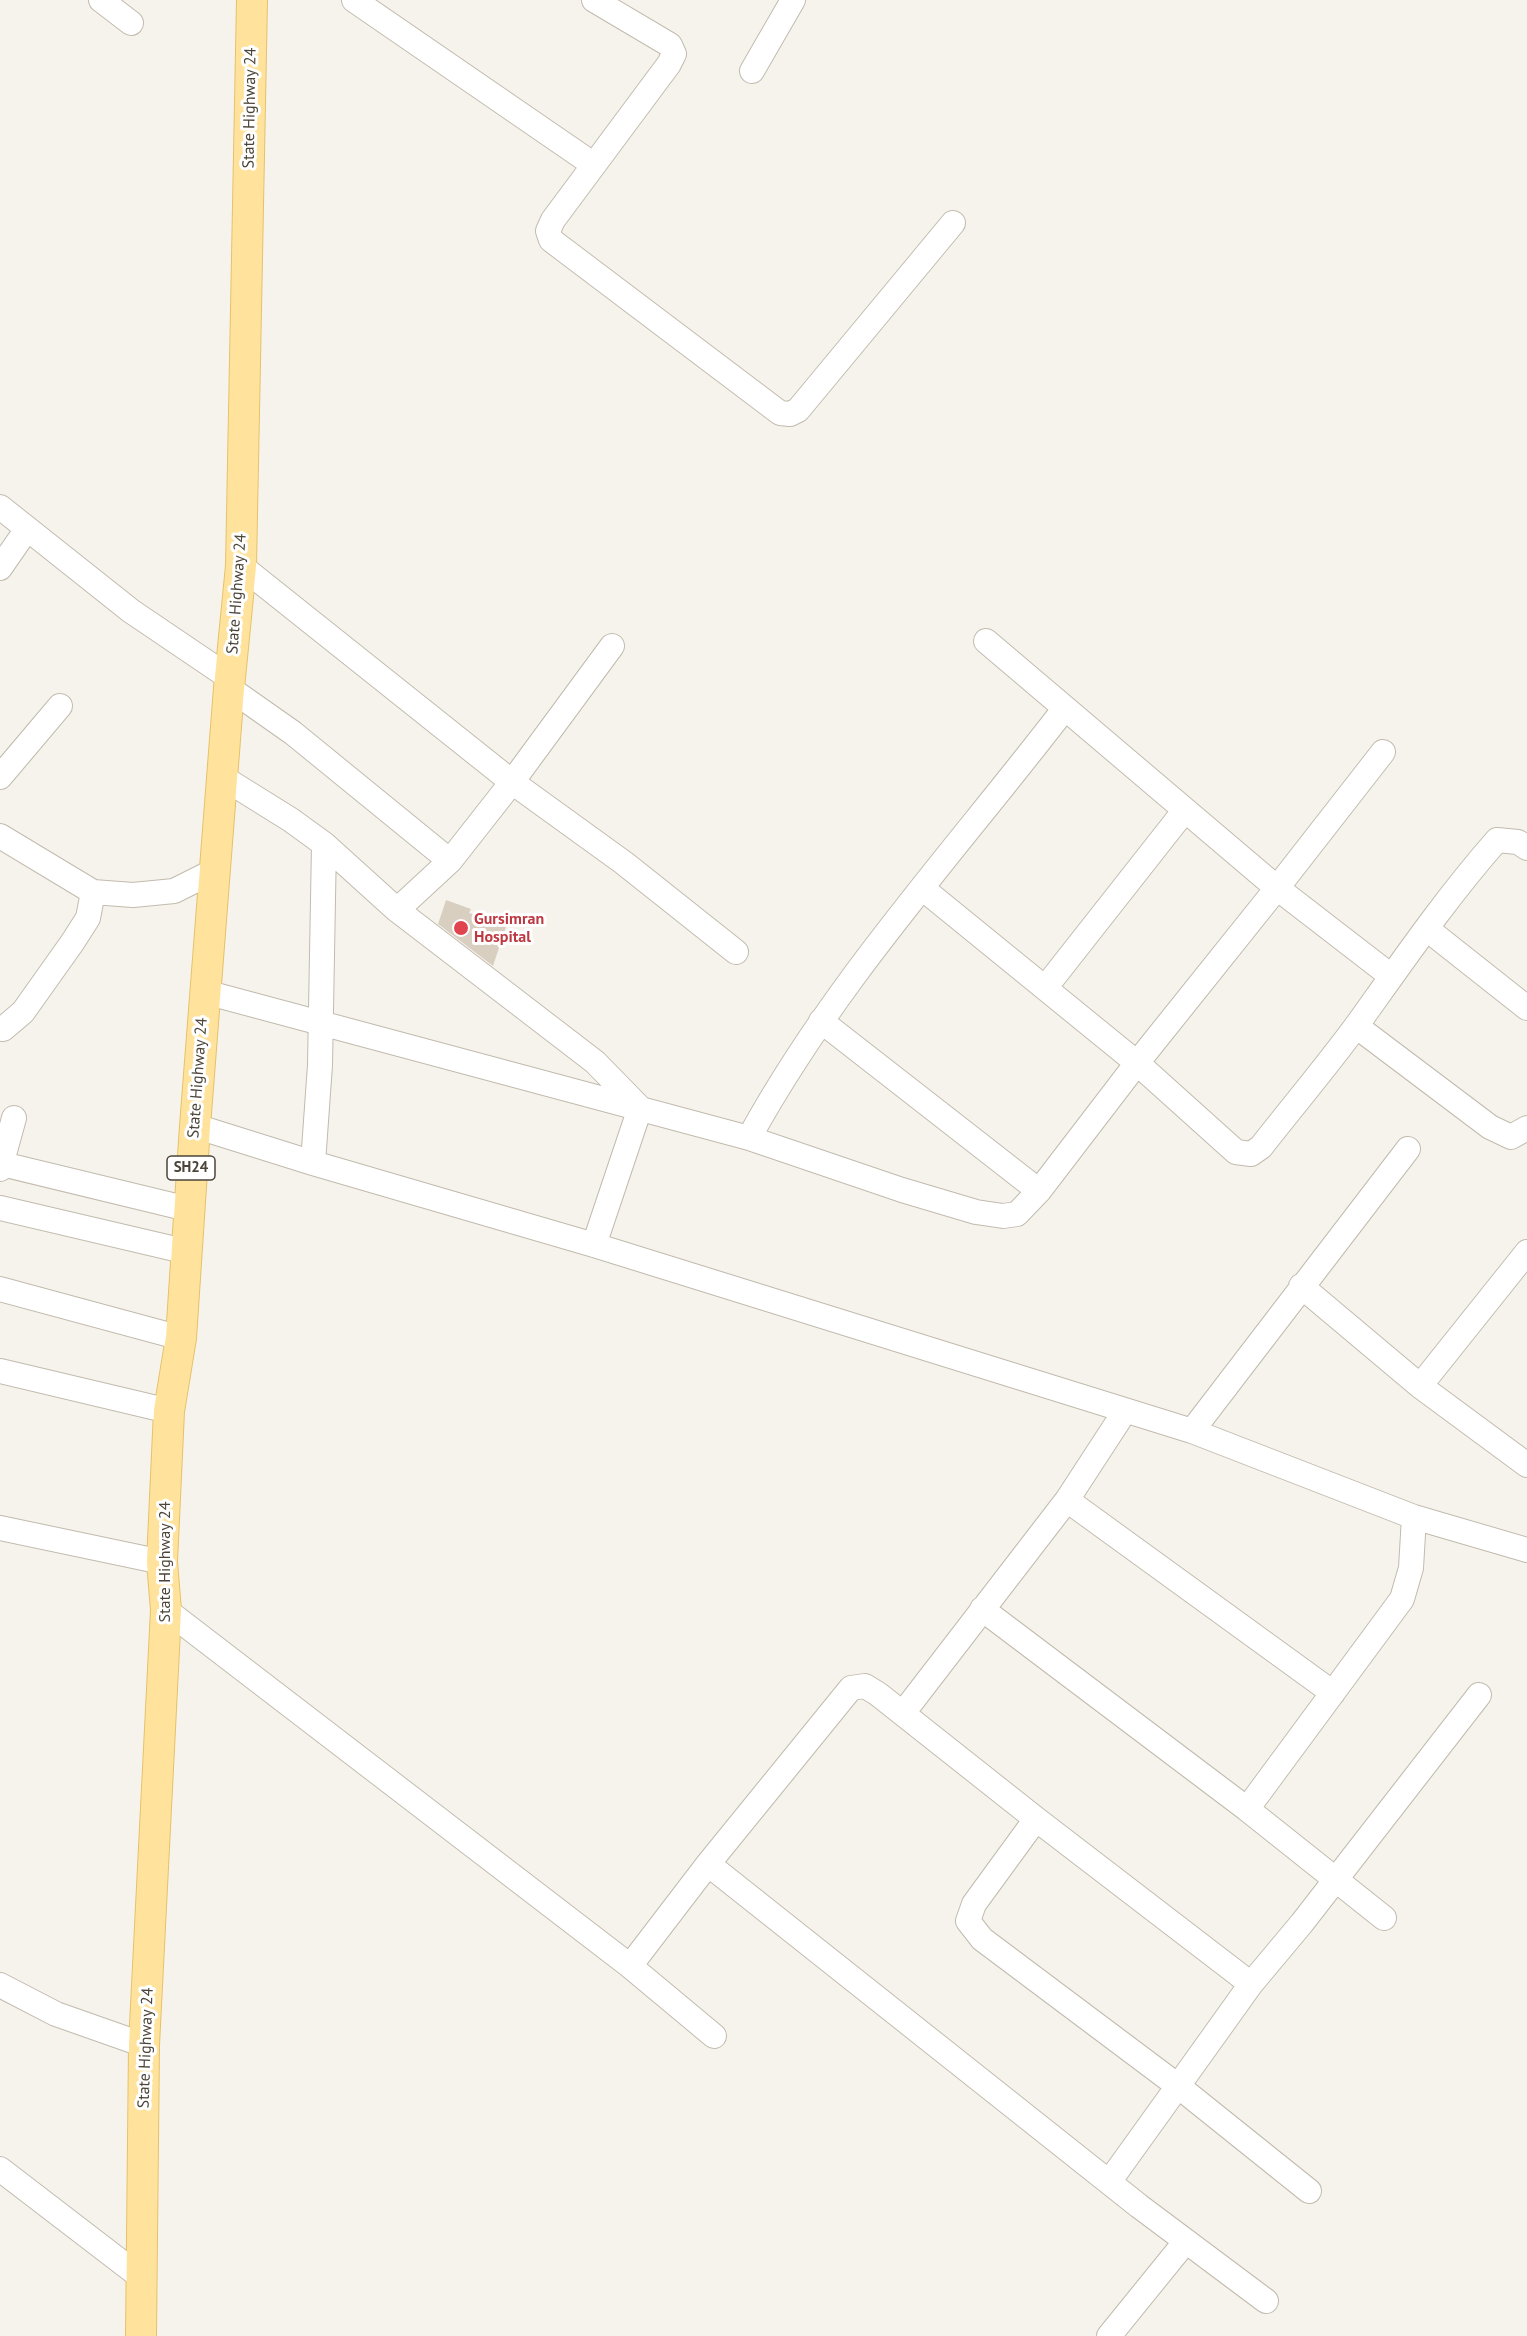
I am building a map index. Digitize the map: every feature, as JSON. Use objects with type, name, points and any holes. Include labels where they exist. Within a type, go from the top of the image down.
[{"type":"main road","name":"State Highway 24","points":[[141,2336],[144,2045],[166,1610],[162,1562],[169,1411],[181,1338],[188,1252],[188,1209],[214,871],[241,566],[252,0]]},
{"type":"street","points":[[101,0],[131,23]]},
{"type":"street","points":[[354,0],[594,165]]},
{"type":"street","points":[[594,0],[670,45],[674,54],[669,64],[553,220],[548,231],[551,240],[780,413],[790,414],[798,410],[953,223]]},
{"type":"street","points":[[752,71],[783,4]]},
{"type":"street","points":[[0,507],[131,610],[230,683],[450,861]]},
{"type":"street","points":[[0,568],[27,530]]},
{"type":"street","points":[[241,566],[512,782],[624,862],[736,952]]},
{"type":"street","points":[[986,641],[1277,888],[1391,976]]},
{"type":"street","points":[[398,910],[450,861],[512,782],[612,646]]},
{"type":"street","points":[[0,777],[60,706]]},
{"type":"street","points":[[749,1138],[778,1085],[821,1021],[922,888],[1065,708]]},
{"type":"street","points":[[205,992],[749,1138],[902,1190],[976,1212],[1003,1216],[1017,1214],[1039,1191],[1137,1063],[1383,752]]},
{"type":"street","points":[[222,777],[291,820],[324,844],[398,910],[595,1062],[640,1108]]},
{"type":"street","points":[[1045,988],[1185,810]]},
{"type":"street","points":[[0,836],[93,892],[133,895],[174,891],[214,871]]},
{"type":"street","points":[[922,888],[1137,1063],[1236,1152],[1251,1154],[1261,1147],[1356,1026],[1391,976],[1497,840],[1518,842],[1527,848]]},
{"type":"street","points":[[313,1163],[320,1065],[324,844]]},
{"type":"street","points":[[0,1028],[3,1029],[23,1012],[72,943],[88,918],[93,892]]},
{"type":"street","points":[[1427,929],[1527,1008]]},
{"type":"street","points":[[821,1021],[1039,1191]]},
{"type":"street","points":[[1356,1026],[1490,1127],[1511,1137],[1527,1128]]},
{"type":"street","points":[[594,1245],[640,1108]]},
{"type":"street","points":[[14,1118],[1,1167],[188,1209]]},
{"type":"street","points":[[195,1125],[313,1163],[594,1245],[1192,1431],[1414,1517],[1527,1550]]},
{"type":"street","points":[[1192,1431],[1408,1149]]},
{"type":"street","points":[[0,1208],[188,1252]]},
{"type":"street","points":[[1420,1386],[1527,1252]]},
{"type":"street","points":[[1301,1286],[1420,1386],[1527,1465]]},
{"type":"street","points":[[0,1289],[181,1338]]},
{"type":"street","points":[[0,1371],[169,1411]]},
{"type":"street","points":[[903,1713],[1067,1500],[1125,1411]]},
{"type":"street","points":[[1067,1500],[1333,1693]]},
{"type":"street","points":[[1246,1809],[1402,1599],[1411,1568],[1414,1517]]},
{"type":"street","points":[[0,1528],[162,1562]]},
{"type":"street","points":[[982,1609],[1246,1809],[1384,1918]]},
{"type":"street","points":[[166,1610],[630,1966],[714,2036]]},
{"type":"street","points":[[630,1966],[708,1864],[851,1688],[865,1686],[903,1713],[1036,1819],[1251,1984]]},
{"type":"street","points":[[1109,2182],[1251,1984],[1336,1880],[1479,1695]]},
{"type":"street","points":[[1036,1819],[974,1904],[968,1921],[982,1939],[1178,2086],[1309,2191]]},
{"type":"street","points":[[708,1864],[1109,2182],[1266,2301]]},
{"type":"street","points":[[0,1985],[56,2014],[144,2045]]},
{"type":"street","points":[[0,2169],[142,2278]]},
{"type":"street","points":[[1109,2336],[1186,2241]]},
{"type":"building","points":[[446,900],[471,909],[469,913],[507,924],[493,966],[438,924]]},
{"type":"place","name":"Gursimran Hospital","points":[[461,928]]}]
